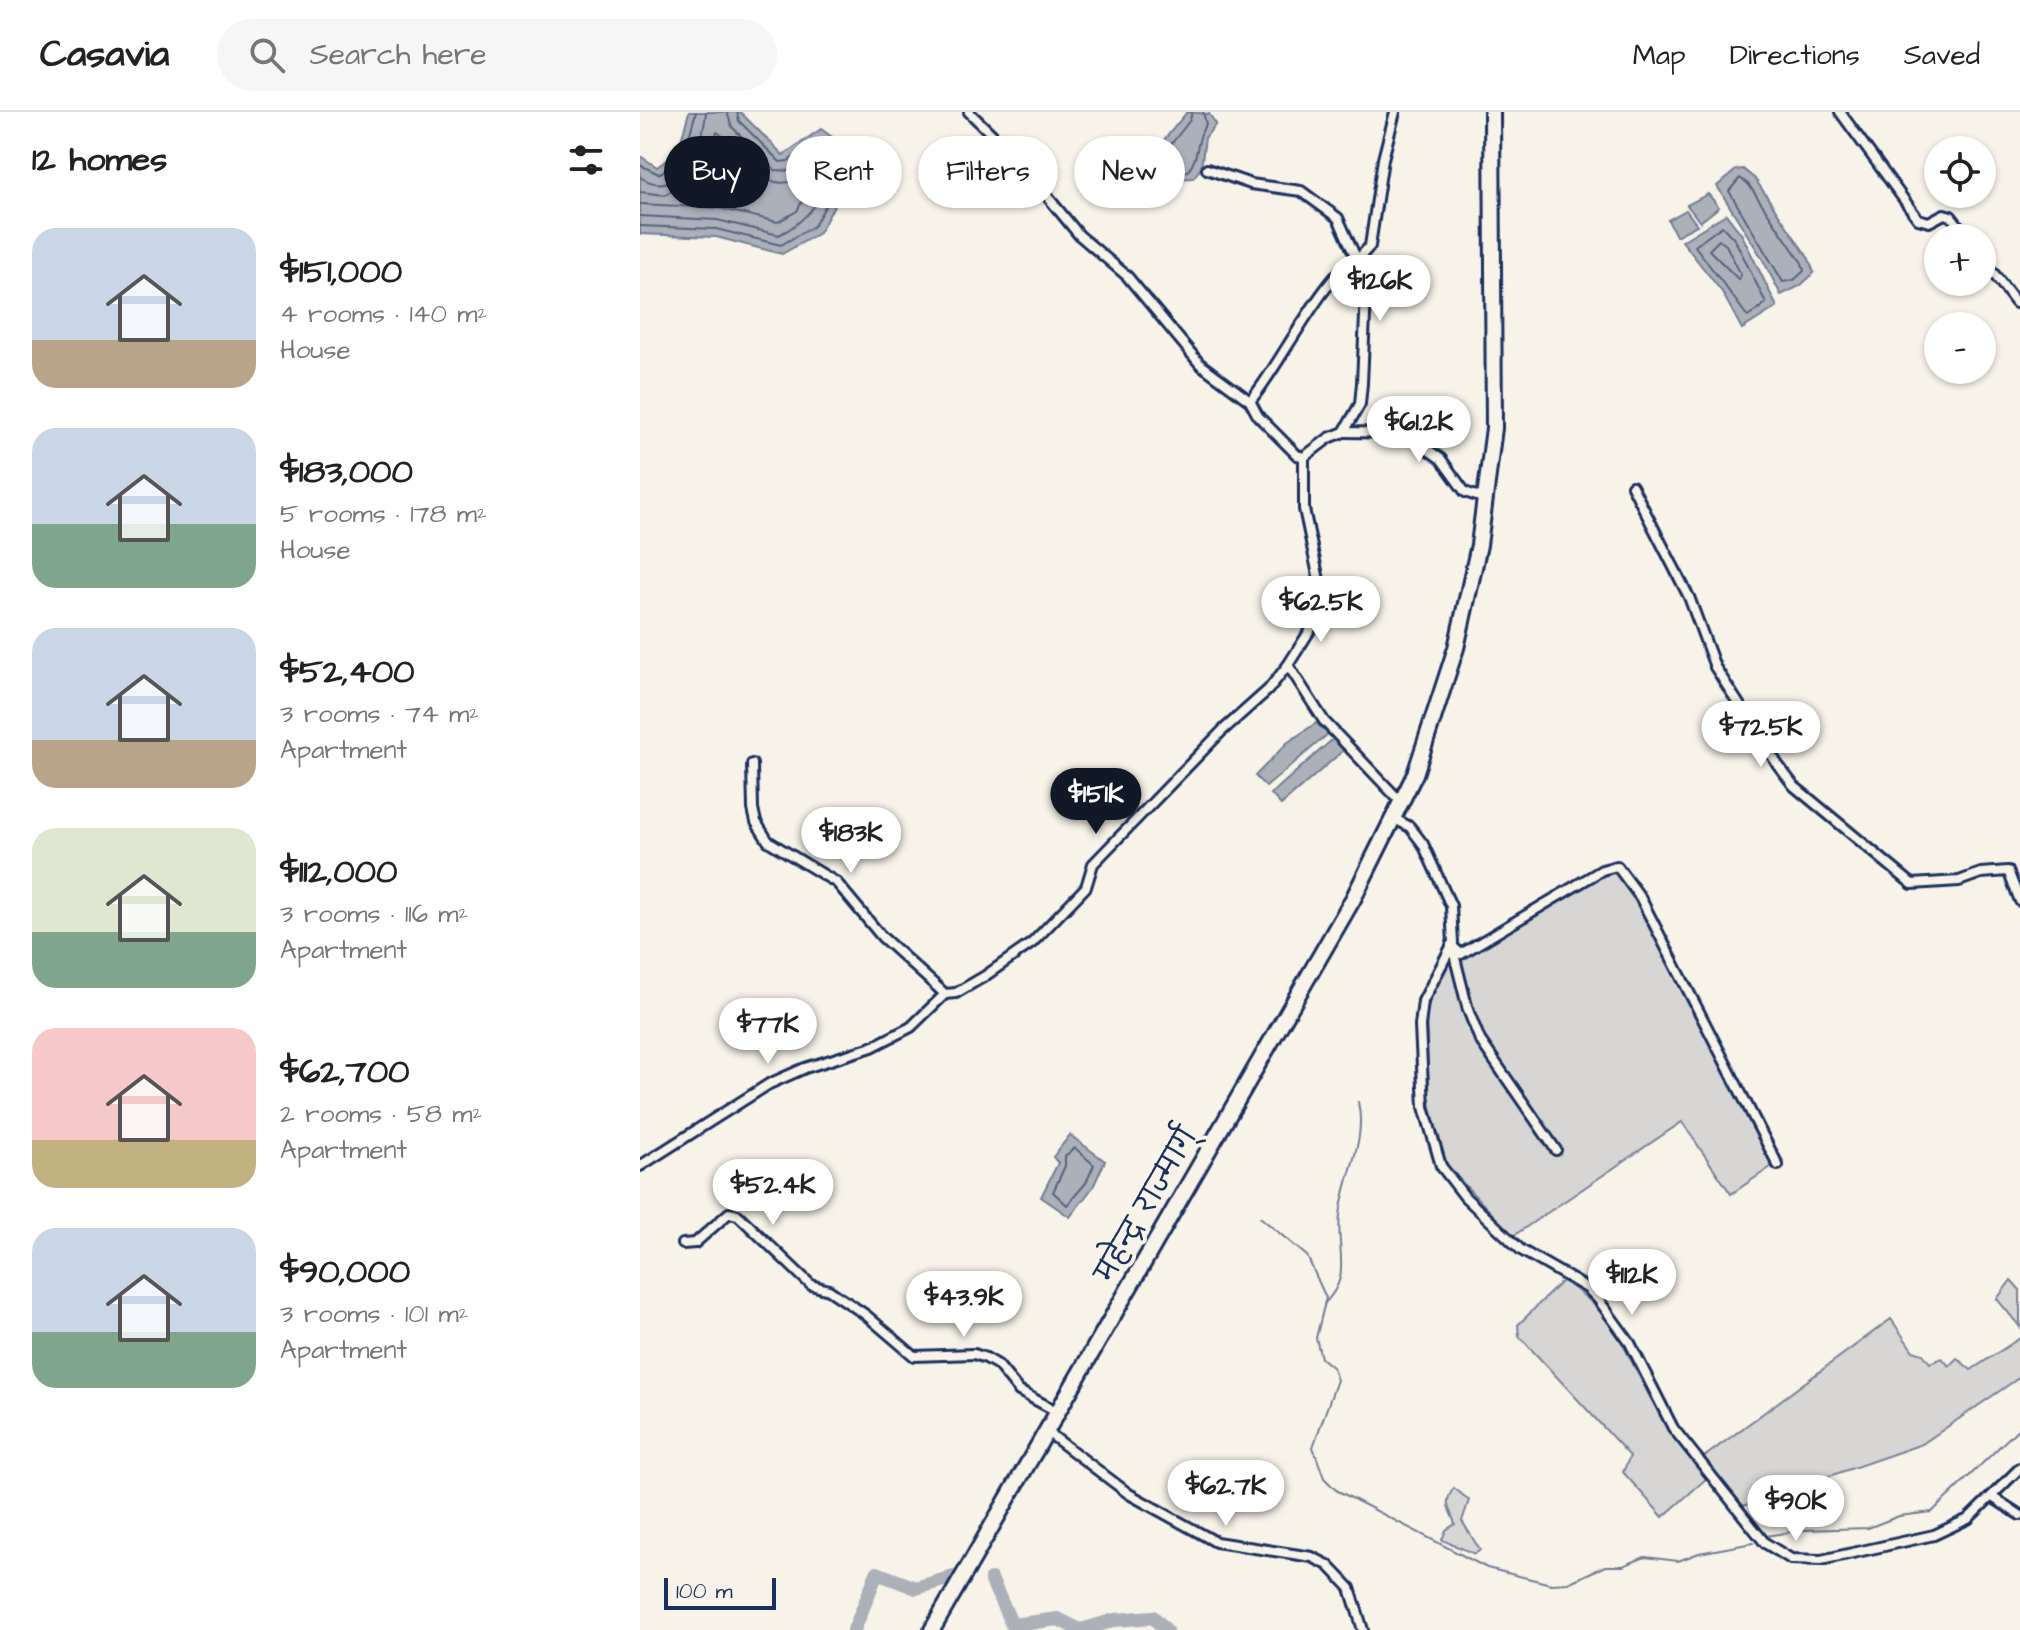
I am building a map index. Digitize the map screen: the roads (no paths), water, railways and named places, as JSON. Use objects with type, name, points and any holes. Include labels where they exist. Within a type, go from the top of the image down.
[{"type":"highway","name":"महेन्द्र राज्मार्ग्","points":[[932,1630],[1353,899],[1415,774],[1456,648],[1479,545],[1494,428],[1492,112]]},
{"type":"street","points":[[969,112],[1015,157],[1079,235],[1127,276],[1200,364],[1250,401],[1258,416],[1297,455],[1304,457]]},
{"type":"street","points":[[1250,401],[1274,371],[1338,273],[1370,246],[1383,159],[1395,112]]},
{"type":"street","points":[[1840,112],[1918,219],[1929,222],[1944,214],[1951,216],[1957,224]]},
{"type":"street","points":[[1207,169],[1266,187],[1301,191],[1338,218],[1357,260],[1366,293],[1360,404],[1344,432]]},
{"type":"street","points":[[1996,277],[2016,303]]},
{"type":"street","points":[[1304,457],[1329,438],[1344,432],[1404,433],[1441,459],[1465,492],[1485,499]]},
{"type":"street","points":[[640,1166],[769,1084],[805,1068],[892,1039],[925,1015],[945,994],[956,993],[985,976],[1032,943],[1086,887],[1093,864],[1222,731],[1258,700],[1288,665],[1316,621],[1323,599],[1304,509],[1304,457]]},
{"type":"street","points":[[1632,486],[1699,620],[1715,667],[1794,786],[1912,884],[1959,881],[1981,873],[2008,871],[2020,901]]},
{"type":"street","points":[[1288,665],[1324,721],[1401,802]]},
{"type":"street","points":[[752,764],[753,809],[768,841],[837,883],[882,937],[945,994]]},
{"type":"street","points":[[1393,818],[1410,827],[1423,844],[1451,906],[1451,945],[1468,1010],[1480,1040],[1556,1150]]},
{"type":"street","points":[[1451,945],[1461,954],[1602,870],[1617,866],[1640,897],[1778,1165]]},
{"type":"street","points":[[1451,945],[1423,1001],[1420,1026],[1424,1107],[1441,1166],[1465,1197],[1521,1250],[1587,1288],[1598,1299],[1630,1343],[1673,1428],[1765,1543],[1778,1554],[1799,1560],[1821,1560],[1949,1530],[1992,1497],[2020,1468]]},
{"type":"street","points":[[683,1244],[695,1243],[729,1213],[738,1215],[811,1285],[829,1290],[866,1315],[914,1356],[974,1354],[986,1358],[998,1365],[1019,1391],[1058,1412]]},
{"type":"street","points":[[1046,1431],[1129,1494],[1216,1542],[1312,1557],[1328,1565],[1350,1588],[1363,1630]]},
{"type":"street","points":[[1992,1497],[2020,1515]]},
{"type":"water","points":[[689,112],[740,112],[764,136],[682,136]]},
{"type":"water","points":[[1187,112],[1209,114],[1216,124],[1205,138],[1201,168],[1193,178],[1185,178],[1185,136],[1167,136]]},
{"type":"water","points":[[821,129],[831,136],[811,136]]},
{"type":"water","points":[[770,142],[783,155],[786,153],[786,208],[833,208],[819,233],[782,254],[716,237],[640,234],[640,156],[657,167],[664,162],[664,208],[770,208]]},
{"type":"water","points":[[1743,169],[1755,179],[1809,259],[1814,273],[1800,286],[1781,295],[1717,186],[1736,170]]},
{"type":"water","points":[[1708,194],[1719,207],[1700,222],[1687,205]]},
{"type":"water","points":[[1686,210],[1697,225],[1676,236],[1668,220]]},
{"type":"water","points":[[1726,214],[1742,235],[1777,307],[1742,329],[1722,292],[1682,241]]},
{"type":"water","points":[[1316,723],[1328,734],[1266,787],[1255,776],[1287,743]]},
{"type":"water","points":[[1334,738],[1345,749],[1281,805],[1271,794]]},
{"type":"water","points":[[1070,1135],[1105,1161],[1093,1187],[1070,1217],[1041,1197],[1058,1163],[1053,1157]]},
{"type":"waterway","points":[[1324,1304],[1340,1278],[1340,1216],[1360,1131],[1358,1102]]},
{"type":"waterway","points":[[1260,1217],[1307,1256],[1326,1298],[1316,1338],[1321,1358],[1333,1368],[1337,1380],[1313,1447],[1324,1478],[1336,1490],[1487,1568],[1551,1584],[1568,1583],[1605,1566],[1623,1566],[1645,1557],[1678,1561],[1699,1553],[1753,1543]]},
{"type":"waterway","points":[[1766,1536],[1803,1530],[1868,1528],[1899,1516],[1932,1512],[2020,1427]]},
{"type":"waterway","points":[[854,1630],[877,1573],[916,1588],[953,1577]]},
{"type":"waterway","points":[[991,1579],[1012,1625],[1058,1619],[1080,1630]]},
{"type":"waterway","points":[[1081,1630],[1115,1620],[1153,1617],[1166,1630]]}]
